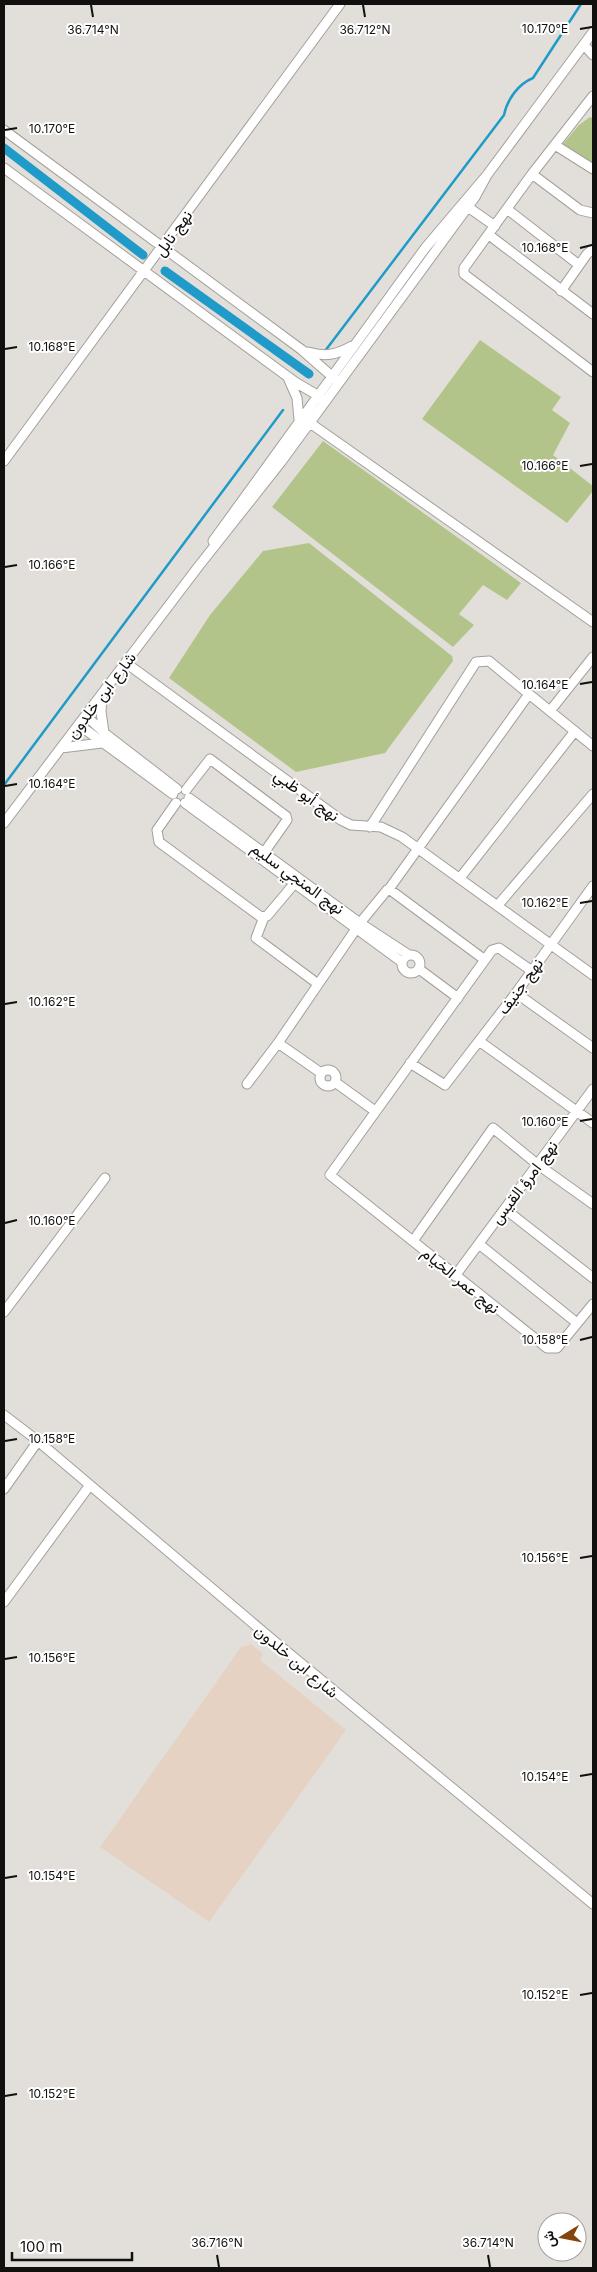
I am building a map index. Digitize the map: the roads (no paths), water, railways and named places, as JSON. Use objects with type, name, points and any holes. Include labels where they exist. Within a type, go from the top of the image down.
[{"type":"street","name":"نهج نابل","points":[[4,461],[340,4]]},
{"type":"street","points":[[198,567],[340,384],[465,205],[593,32]]},
{"type":"street","points":[[584,45],[593,54]]},
{"type":"street","points":[[592,100],[532,174],[464,268],[464,274],[593,372]]},
{"type":"street","points":[[4,130],[302,350],[340,384]]},
{"type":"street","points":[[556,144],[593,169]]},
{"type":"street","points":[[4,168],[286,375],[327,401]]},
{"type":"street","points":[[532,174],[580,210],[593,214]]},
{"type":"street","points":[[465,205],[496,226]]},
{"type":"street","points":[[198,567],[238,505],[426,247],[465,205]]},
{"type":"street","points":[[507,209],[579,265]]},
{"type":"street","points":[[489,235],[561,291],[592,311]]},
{"type":"street","points":[[561,291],[593,249]]},
{"type":"street","points":[[302,350],[324,356],[342,352],[354,345]]},
{"type":"street","points":[[286,375],[297,398],[300,410],[299,420]]},
{"type":"street","points":[[310,423],[593,622]]},
{"type":"street","name":"شارع ابن خلدون","points":[[4,823],[198,567]]},
{"type":"street","points":[[550,711],[593,657]]},
{"type":"street","points":[[370,826],[476,662],[489,661],[593,746]]},
{"type":"street","name":"نهج أبو ظبي","points":[[126,663],[341,820],[351,825],[389,829],[498,905],[593,975]]},
{"type":"street","points":[[102,694],[101,712],[104,732]]},
{"type":"street","points":[[247,1084],[278,1043],[358,926],[389,889],[530,694]]},
{"type":"street","name":"نهج المنجي سليم","points":[[86,716],[181,796]]},
{"type":"street","name":"نهج المنجي سليم","points":[[79,725],[102,743],[181,796],[358,926]]},
{"type":"street","points":[[460,878],[575,730]]},
{"type":"street","points":[[61,748],[102,743]]},
{"type":"street","points":[[262,856],[287,820],[286,816],[210,760],[157,830],[159,842],[261,917],[264,917]]},
{"type":"street","points":[[498,905],[593,794]]},
{"type":"street","name":"نهج المنجي سليم","points":[[262,856],[294,884],[405,958]]},
{"type":"street","points":[[294,884],[264,917],[256,938],[318,984]]},
{"type":"street","name":"نهج جنيف","points":[[410,1063],[445,1085],[516,993],[593,886]]},
{"type":"street","points":[[389,889],[486,960]]},
{"type":"street","points":[[278,1043],[321,1073],[327,1069],[333,1071],[336,1076],[335,1082],[375,1112],[497,947],[532,971]]},
{"type":"street","points":[[418,957],[421,963],[419,969],[414,973],[407,973],[403,968],[405,958],[418,957]]},
{"type":"street","points":[[419,969],[458,998]]},
{"type":"street","points":[[516,993],[593,1048]]},
{"type":"street","points":[[479,1041],[593,1123]]},
{"type":"street","name":"نهج امرؤ القيس","points":[[455,1276],[537,1164],[578,1112],[593,1089]]},
{"type":"street","name":"نهج عمر الخيام","points":[[375,1112],[330,1175],[547,1348],[557,1348],[593,1304]]},
{"type":"street","points":[[413,1241],[493,1128],[537,1164],[593,1204]]},
{"type":"street","points":[[4,1312],[105,1178]]},
{"type":"street","points":[[505,1209],[593,1278]]},
{"type":"street","points":[[479,1244],[577,1323]]},
{"type":"street","name":"شارع ابن خلدون","points":[[4,1414],[274,1642],[593,1904]]},
{"type":"street","points":[[4,1490],[38,1441]]},
{"type":"street","points":[[4,1602],[27,1567],[90,1485]]},
{"type":"waterway","points":[[325,351],[504,115],[514,93],[533,78],[581,4]]},
{"type":"waterway","points":[[4,148],[143,255]]},
{"type":"waterway","points":[[165,271],[309,374]]},
{"type":"waterway","points":[[4,785],[283,410]]}]
